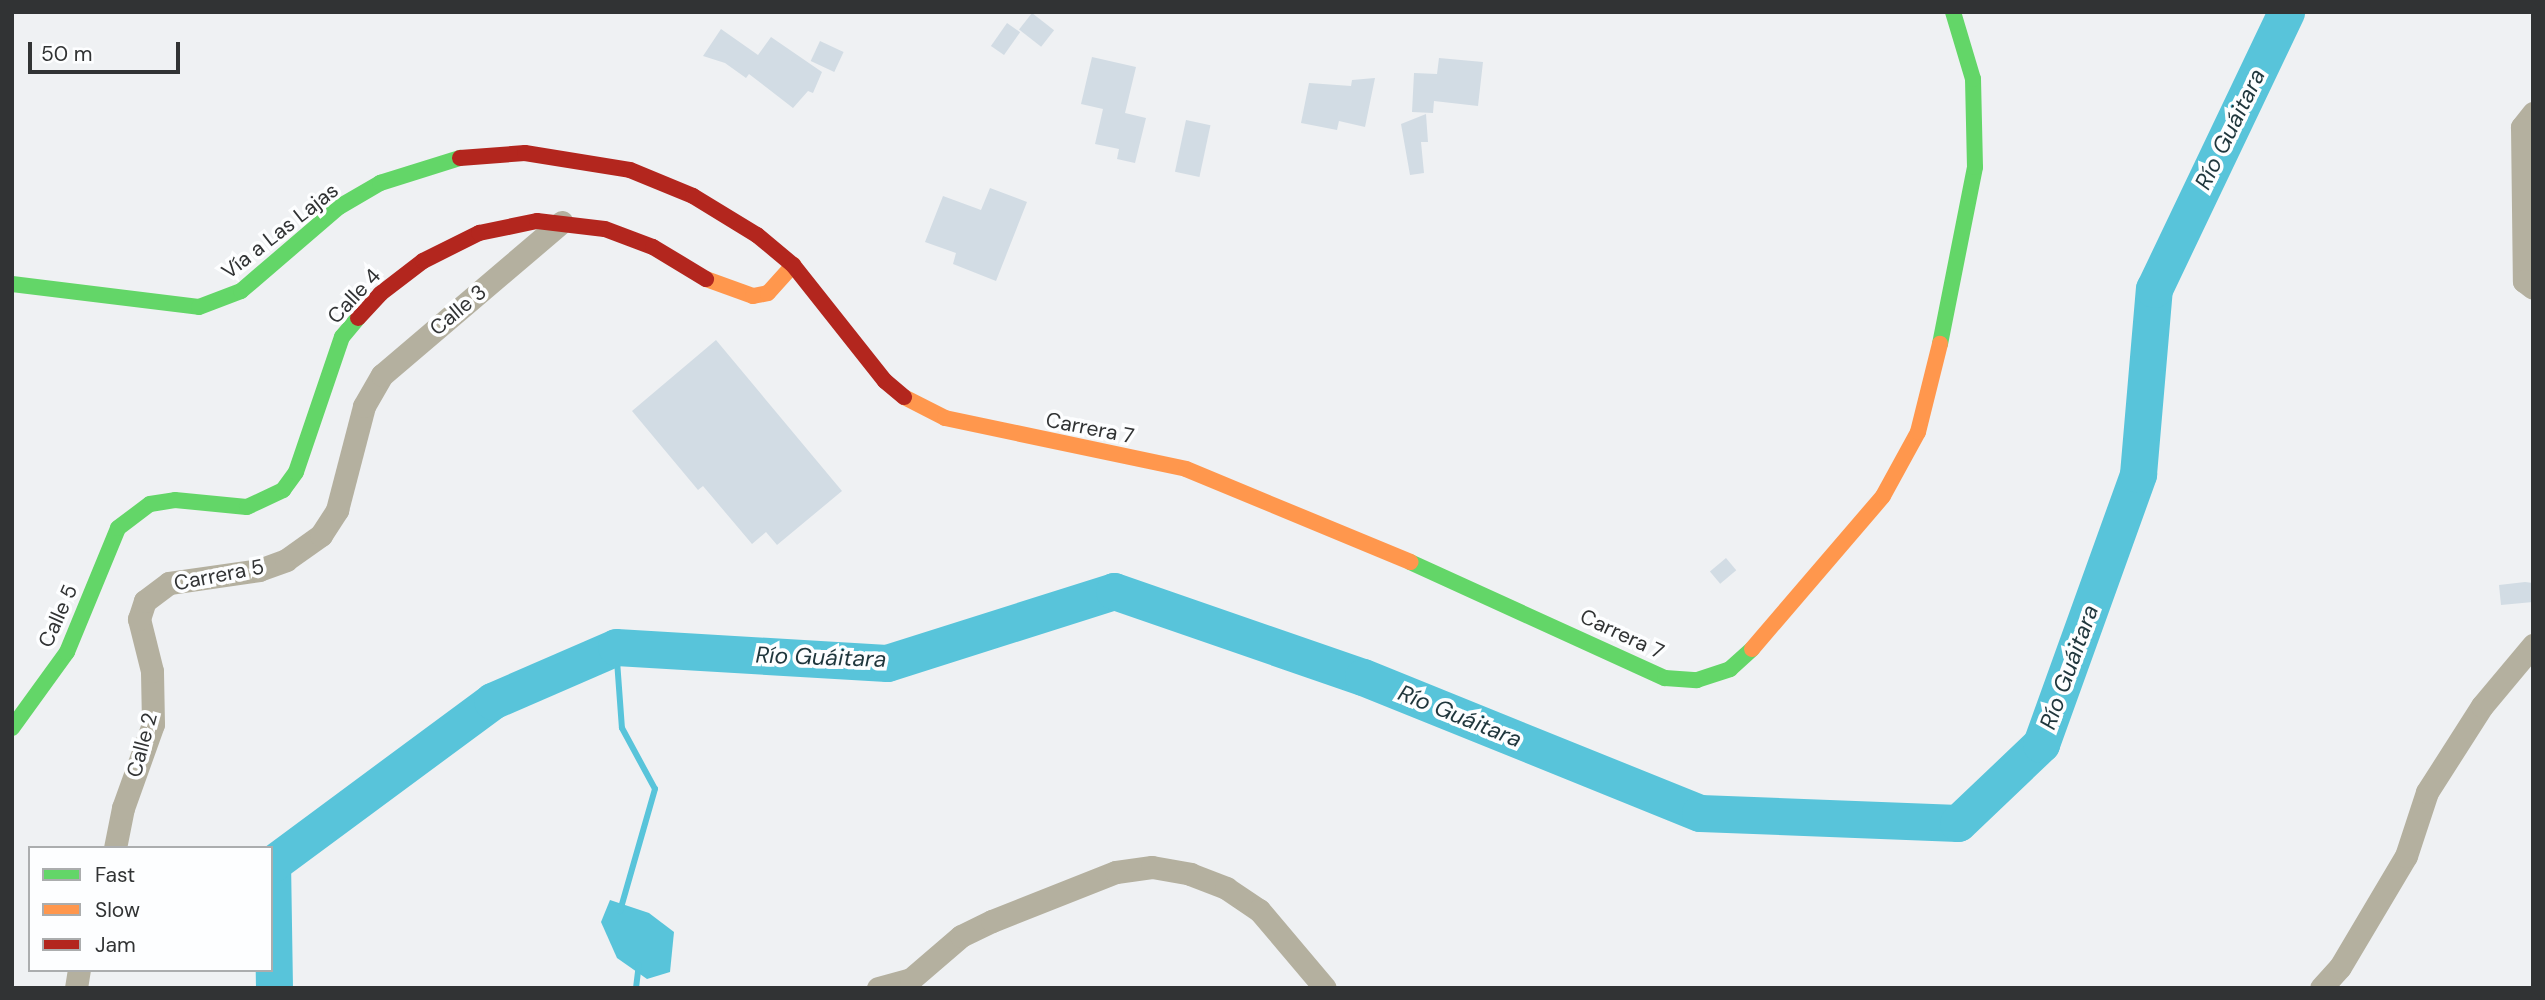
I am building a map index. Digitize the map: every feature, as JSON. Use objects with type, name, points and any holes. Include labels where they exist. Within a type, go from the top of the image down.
[{"type":"street","name":"Carrera 7","points":[[793,264],[885,381],[912,404],[944,418],[1186,469],[1235,486],[1538,617],[1665,678],[1698,680],[1730,669],[1759,643],[1883,496],[1918,432],[1933,377],[1975,167],[1973,79],[1953,12]]},
{"type":"street","points":[[2533,113],[2522,127],[2524,281],[2533,288]]},
{"type":"street","name":"Vía a Las Lajas","points":[[12,284],[171,306],[199,307],[220,302],[241,291],[339,207],[380,183],[468,156],[525,153],[631,170],[693,196],[757,235],[793,264]]},
{"type":"street","name":"Calle 4","points":[[131,515],[150,504],[175,499],[247,507],[270,500],[296,472],[342,337],[380,294],[423,261],[479,233],[537,221],[562,222]]},
{"type":"street","points":[[562,222],[606,229],[641,243],[701,277],[753,296],[768,293],[793,264]]},
{"type":"street","name":"Calle 3","points":[[364,406],[382,375],[562,222]]},
{"type":"street","name":"Carrera 5","points":[[145,601],[169,583],[259,570],[286,560],[321,535],[344,491],[364,406]]},
{"type":"street","name":"Calle 5","points":[[12,729],[67,652],[108,545],[131,515]]},
{"type":"street","name":"Calle 2","points":[[116,846],[153,724],[152,671],[139,619],[145,601]]},
{"type":"street","points":[[2321,988],[2340,967],[2406,856],[2427,792],[2482,706],[2533,645]]},
{"type":"street","points":[[878,988],[911,979],[961,936],[992,921],[1116,872],[1152,867],[1190,874],[1226,888],[1259,910],[1325,988]]},
{"type":"water","points":[[610,900],[649,913],[674,932],[670,972],[647,979],[617,958],[601,922]]},
{"type":"building","points":[[1032,13],[1054,30],[1041,47],[1019,30]]},
{"type":"building","points":[[1007,23],[1020,32],[1004,55],[991,46]]},
{"type":"building","points":[[721,29],[758,55],[771,37],[822,72],[813,93],[808,91],[793,108],[749,74],[746,78],[725,63],[703,56]]},
{"type":"building","points":[[820,41],[844,52],[834,72],[811,61]]},
{"type":"building","points":[[1092,57],[1136,67],[1125,113],[1146,118],[1135,163],[1117,159],[1119,149],[1095,144],[1103,109],[1081,104]]},
{"type":"building","points":[[1439,58],[1483,62],[1478,106],[1434,101],[1433,113],[1412,112],[1414,73],[1437,74]]},
{"type":"building","points":[[1375,78],[1365,127],[1339,121],[1337,130],[1301,123],[1309,83],[1351,86],[1352,80]]},
{"type":"building","points":[[1426,114],[1428,142],[1421,142],[1424,173],[1410,175],[1401,124]]},
{"type":"building","points":[[1186,120],[1210,125],[1199,177],[1175,172]]},
{"type":"building","points":[[990,188],[1027,202],[996,281],[953,264],[956,253],[925,242],[943,196],[981,210]]},
{"type":"building","points":[[716,340],[842,491],[777,545],[766,532],[752,544],[703,486],[698,490],[632,411]]},
{"type":"building","points":[[1726,558],[1736,570],[1720,584],[1710,571]]},
{"type":"building","points":[[2533,583],[2533,602],[2501,605],[2499,585]]},
{"type":"waterway","name":"Río Guáitara","points":[[273,863],[492,701],[616,647],[887,663],[1114,591],[1363,677],[1700,813],[1958,823],[2041,744],[2138,474],[2154,289],[2286,12]]},
{"type":"waterway","points":[[616,647],[622,728],[655,789],[620,911]]},
{"type":"waterway","name":"Río Guáitara","points":[[273,926],[274,988]]},
{"type":"waterway","points":[[636,988],[639,965]]},
{"type":"traffic: fast","points":[[1940,344],[1975,167],[1973,79],[1953,12]]},
{"type":"traffic: fast","points":[[12,284],[199,307],[241,291],[339,207],[380,183],[460,158]]},
{"type":"traffic: fast","points":[[12,728],[67,652],[118,528],[150,504],[175,500],[247,507],[283,490],[296,472],[342,337],[358,318]]},
{"type":"traffic: fast","points":[[1410,562],[1665,678],[1697,680],[1730,669],[1752,649]]},
{"type":"traffic: slow","points":[[706,279],[753,296],[768,293],[793,265]]},
{"type":"traffic: slow","points":[[1752,649],[1883,496],[1918,432],[1940,344]]},
{"type":"traffic: slow","points":[[904,397],[945,418],[1186,469],[1410,562]]},
{"type":"traffic: jam","points":[[460,158],[525,153],[630,170],[693,196],[757,235],[793,265],[885,381],[904,397]]},
{"type":"traffic: jam","points":[[358,318],[380,294],[423,261],[479,233],[537,221],[605,229],[653,247],[706,279]]}]
